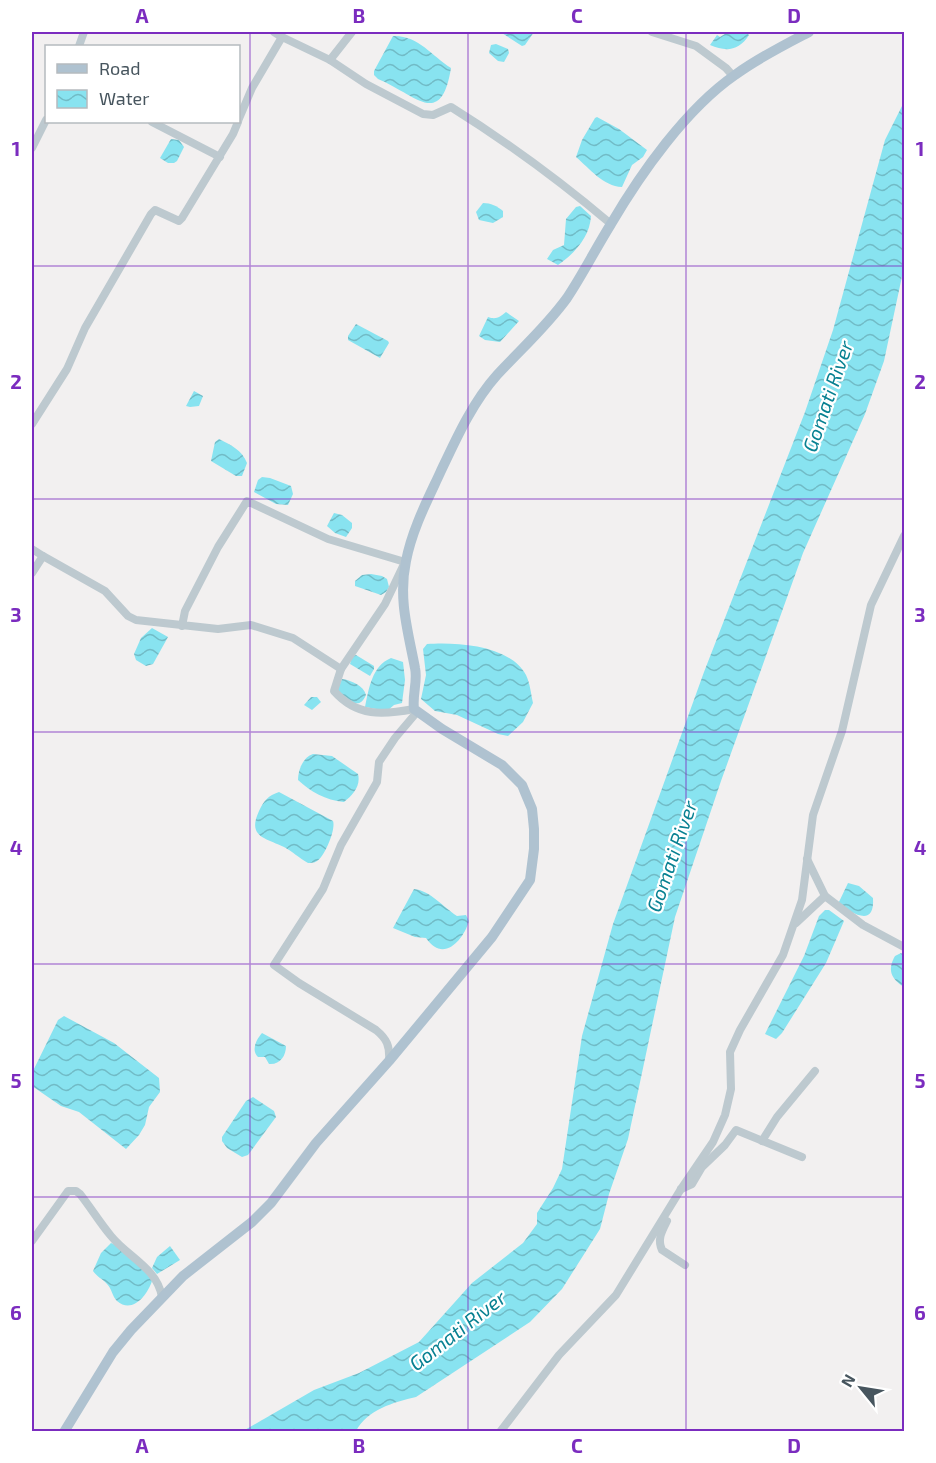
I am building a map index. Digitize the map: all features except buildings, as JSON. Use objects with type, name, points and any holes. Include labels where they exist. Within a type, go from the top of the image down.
[{"type":"main road","points":[[64,1431],[113,1352],[162,1297],[189,1271],[252,1222],[271,1203],[316,1143],[389,1061],[492,937],[530,880],[534,849],[532,809],[522,785],[502,765],[415,710],[416,670],[406,627],[403,586],[405,562],[411,541],[460,430],[475,404],[497,376],[547,324],[567,297],[648,166],[697,108],[733,76],[809,32]]},
{"type":"street","points":[[274,32],[330,60],[366,84],[423,114],[433,115],[452,107],[485,128],[574,193],[611,224]]},
{"type":"street","points":[[330,60],[352,32]]},
{"type":"street","points":[[652,32],[696,46],[726,68],[733,76]]},
{"type":"street","points":[[240,116],[252,88],[282,37]]},
{"type":"street","points":[[32,148],[45,122]]},
{"type":"street","points":[[155,123],[220,157]]},
{"type":"street","points":[[32,424],[67,369],[85,328],[151,214],[155,210],[178,221],[182,218],[220,157],[237,123]]},
{"type":"street","points":[[182,626],[185,611],[222,538],[247,501],[328,539],[405,562],[385,604],[341,669],[334,691],[342,699],[375,714],[415,710]]},
{"type":"street","points":[[500,1431],[559,1355],[616,1295],[713,1142],[725,1115],[731,1089],[730,1052],[783,955],[802,900],[813,815],[842,731],[871,605],[904,536]]},
{"type":"street","points":[[32,549],[105,591],[128,615],[136,620],[218,629],[251,625],[293,638],[341,669]]},
{"type":"street","points":[[32,573],[43,556]]},
{"type":"street","points":[[389,1061],[388,1045],[380,1034],[274,965],[323,889],[341,845],[377,782],[379,762],[415,710]]},
{"type":"street","points":[[807,859],[825,896],[863,926],[904,947]]},
{"type":"street","points":[[794,925],[825,896]]},
{"type":"street","points":[[762,1141],[777,1117],[815,1071]]},
{"type":"street","points":[[685,1265],[662,1250],[659,1241],[685,1188],[736,1130],[802,1157]]},
{"type":"street","points":[[32,1241],[68,1191],[76,1191],[113,1238],[136,1257],[158,1282],[162,1297]]},
{"type":"water","points":[[503,32],[534,32],[522,46]]},
{"type":"water","points":[[728,32],[746,32],[749,35],[741,44],[732,49],[721,49],[710,45],[717,35],[720,37]]},
{"type":"water","points":[[393,36],[410,39],[451,68],[447,87],[441,98],[433,103],[425,102],[374,75]]},
{"type":"water","points":[[496,44],[508,49],[509,53],[504,62],[498,61],[489,53],[491,45]]},
{"type":"water","name":"Gomati River","points":[[904,102],[904,267],[884,361],[865,414],[803,553],[675,917],[628,1139],[609,1194],[600,1229],[562,1289],[530,1322],[416,1397],[390,1404],[374,1412],[356,1431],[243,1431],[314,1390],[359,1373],[419,1342],[472,1283],[523,1243],[537,1224],[537,1213],[562,1169],[582,1036],[613,924],[704,672],[805,412],[833,330],[885,140]]},
{"type":"water","points":[[597,117],[619,129],[647,150],[643,157],[632,165],[622,187],[609,184],[576,157],[582,140]]},
{"type":"water","points":[[171,139],[179,140],[184,147],[177,161],[168,163],[160,158]]},
{"type":"water","points":[[483,203],[501,209],[503,217],[493,223],[479,220],[476,212]]},
{"type":"water","points":[[580,206],[591,216],[588,231],[570,256],[558,265],[547,259],[553,250],[564,245],[566,219],[576,207]]},
{"type":"water","points":[[506,312],[519,321],[500,342],[485,340],[479,336],[488,317],[498,318]]},
{"type":"water","points":[[356,324],[388,341],[380,358],[348,340]]},
{"type":"water","points":[[194,391],[203,396],[199,406],[186,406]]},
{"type":"water","points":[[219,439],[236,448],[245,458],[247,463],[242,476],[236,476],[211,461],[215,442]]},
{"type":"water","points":[[262,477],[291,486],[293,494],[288,505],[276,504],[254,492],[258,480]]},
{"type":"water","points":[[334,513],[342,515],[352,523],[352,528],[346,537],[335,533],[327,526]]},
{"type":"water","points":[[371,574],[387,579],[389,587],[386,592],[381,595],[355,586],[355,581],[362,575]]},
{"type":"water","points":[[152,628],[168,637],[153,664],[146,666],[136,660],[134,654],[141,638]]},
{"type":"water","points":[[427,644],[467,645],[496,651],[518,665],[526,675],[533,703],[523,722],[508,736],[498,734],[457,715],[435,711],[421,699],[426,675],[423,649]]},
{"type":"water","points":[[356,655],[374,666],[370,676],[350,664],[352,657]]},
{"type":"water","points":[[391,658],[403,662],[405,680],[402,703],[394,705],[387,711],[365,707],[375,672],[379,666]]},
{"type":"water","points":[[342,679],[353,682],[363,689],[366,695],[360,703],[353,702],[337,691]]},
{"type":"water","points":[[311,697],[317,697],[321,702],[312,710],[304,705]]},
{"type":"water","points":[[313,754],[332,756],[358,774],[355,790],[344,802],[319,795],[298,780],[302,764]]},
{"type":"water","points":[[279,792],[333,821],[329,842],[316,862],[308,863],[287,849],[265,839],[257,831],[256,820],[261,807],[267,799]]},
{"type":"water","points":[[848,883],[859,886],[873,898],[873,907],[866,916],[855,914],[838,904]]},
{"type":"water","points":[[414,889],[431,896],[457,916],[466,915],[469,921],[466,928],[452,946],[439,949],[426,938],[415,937],[393,928]]},
{"type":"water","points":[[825,910],[829,910],[844,921],[826,963],[776,1039],[765,1034],[804,956],[819,916]]},
{"type":"water","points":[[901,953],[904,955],[904,987],[896,981],[891,970],[895,956]]},
{"type":"water","points":[[64,1016],[114,1043],[159,1078],[160,1092],[149,1107],[145,1125],[126,1149],[79,1112],[61,1106],[32,1086],[32,1073],[58,1020]]},
{"type":"water","points":[[262,1033],[286,1046],[284,1056],[276,1063],[269,1064],[265,1057],[258,1057],[256,1054],[255,1045]]},
{"type":"water","points":[[253,1097],[274,1111],[276,1117],[248,1155],[242,1157],[227,1148],[222,1137],[246,1101]]},
{"type":"water","points":[[111,1243],[129,1254],[152,1281],[147,1292],[138,1302],[128,1305],[117,1301],[109,1286],[93,1271],[101,1253]]},
{"type":"water","points":[[170,1246],[180,1260],[157,1274],[152,1268],[157,1257]]}]
